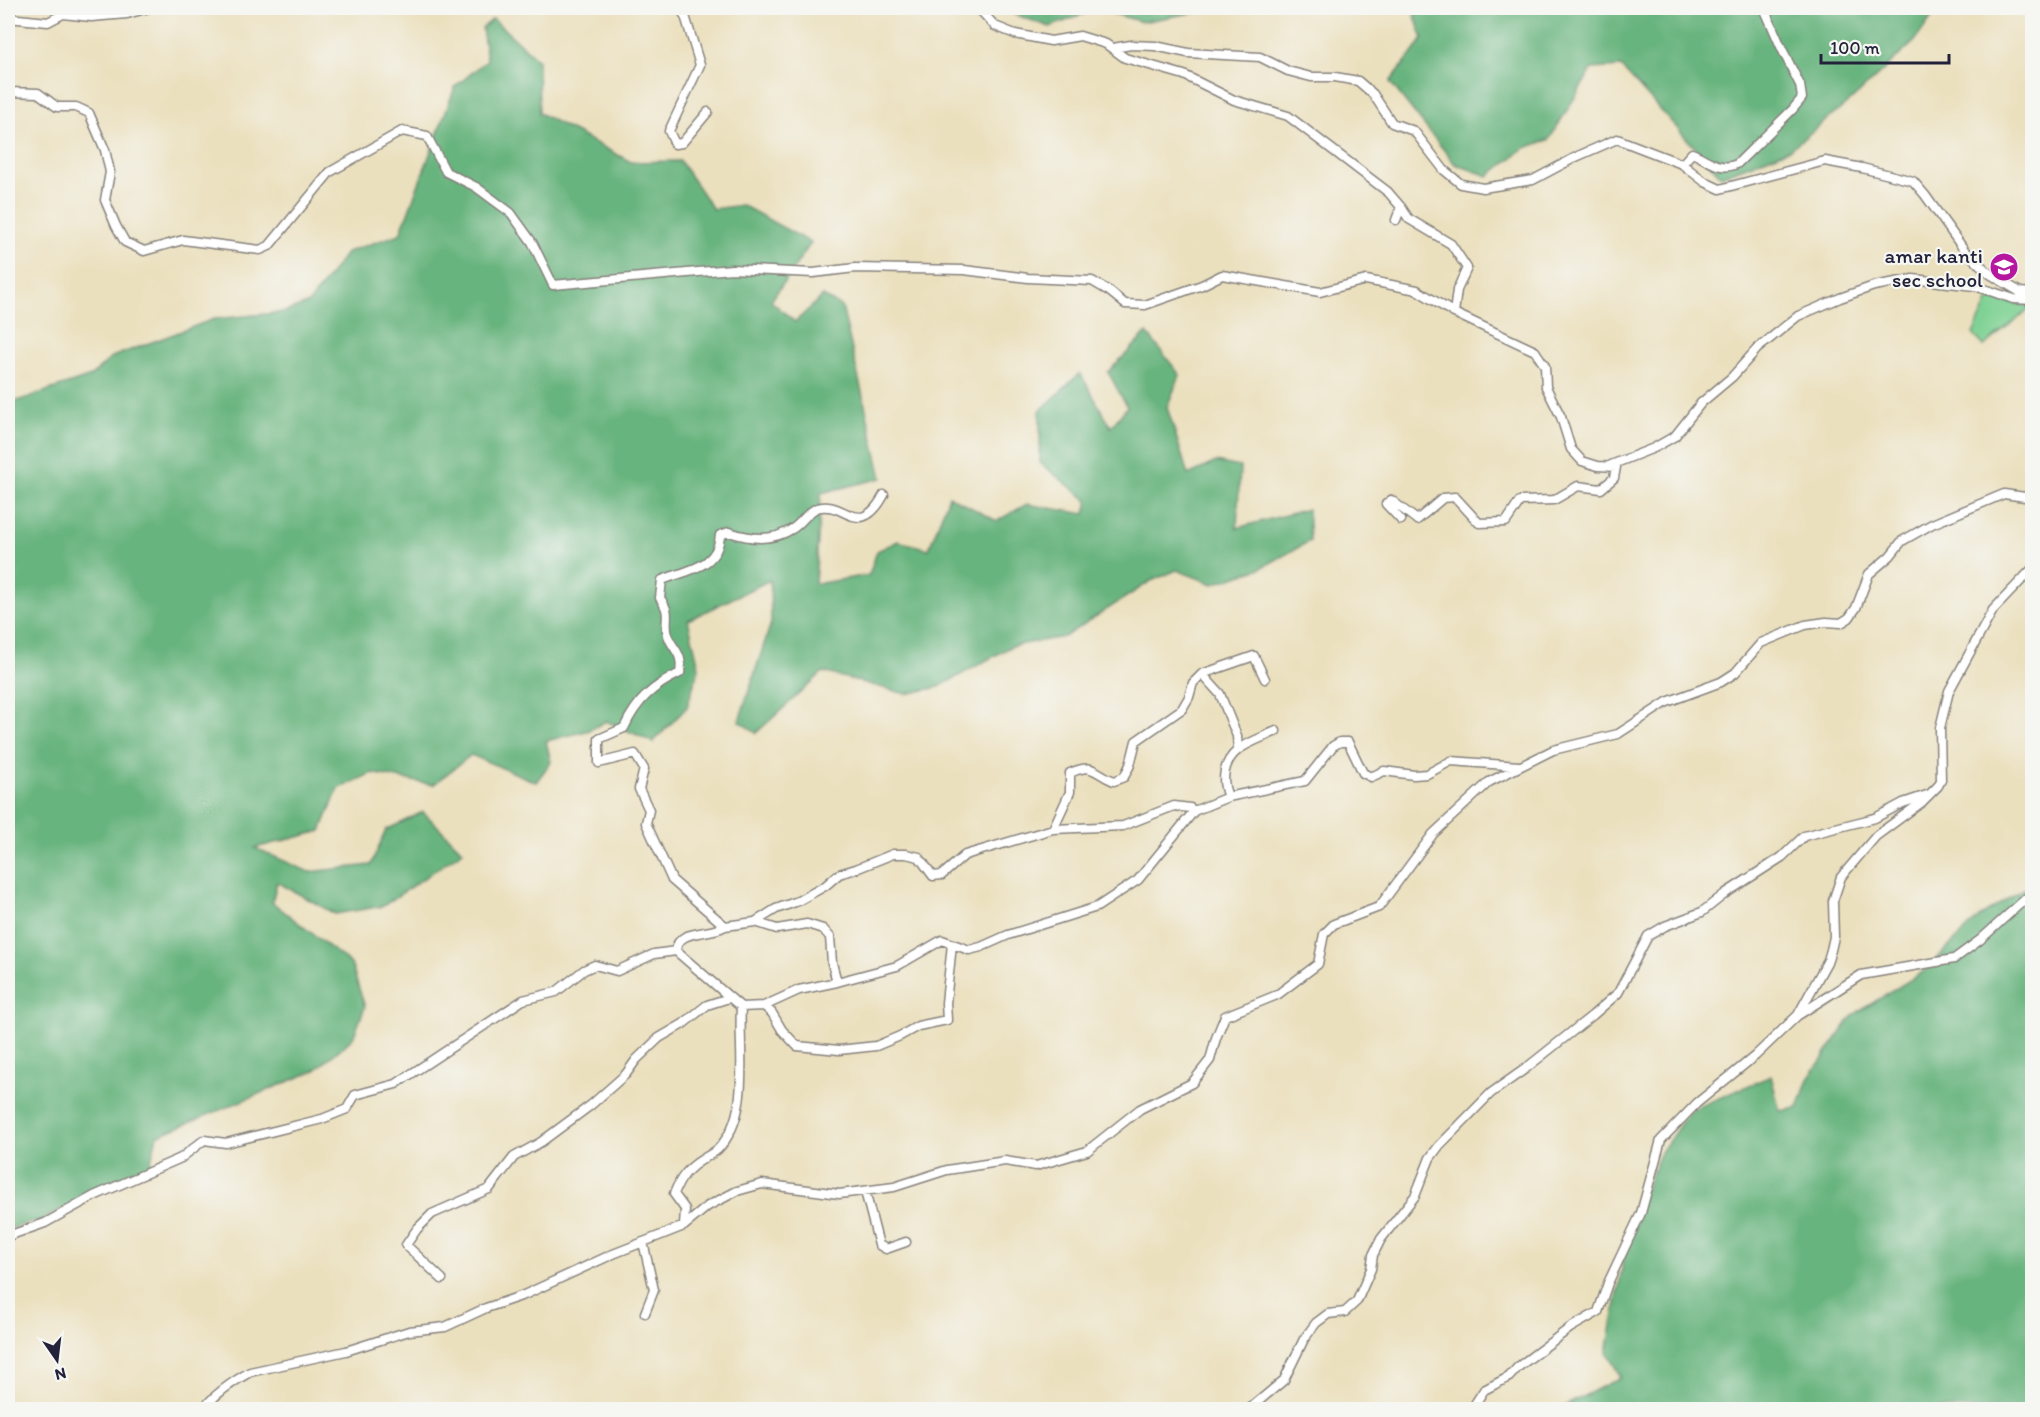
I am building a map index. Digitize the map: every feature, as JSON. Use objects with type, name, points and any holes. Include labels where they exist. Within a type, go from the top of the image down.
[{"type":"street","points":[[8,18],[48,22],[63,14],[91,17],[127,14],[149,8]]},
{"type":"street","points":[[681,8],[700,65],[669,131],[675,144],[682,143],[708,112]]},
{"type":"street","points":[[969,8],[981,11],[995,26],[1015,34],[1051,41],[1080,36],[1113,48],[1125,58],[1184,75],[1234,100],[1287,117],[1388,192],[1408,219],[1451,243],[1467,268],[1458,290],[1454,313]]},
{"type":"street","points":[[1682,164],[1692,153],[1720,166],[1729,167],[1737,164],[1802,98],[1800,85],[1764,8]]},
{"type":"street","points":[[1113,48],[1131,45],[1155,46],[1188,53],[1260,57],[1288,71],[1311,77],[1335,77],[1358,81],[1373,94],[1392,123],[1414,131],[1444,170],[1461,184],[1483,188],[1533,180],[1578,156],[1617,139],[1682,164],[1705,182],[1720,189],[1825,161],[1913,181],[1965,251],[1990,274],[2020,292],[2032,293]]},
{"type":"street","points":[[8,92],[38,93],[57,107],[76,107],[89,113],[105,150],[110,172],[105,200],[125,242],[144,252],[183,240],[260,250],[269,246],[330,172],[402,131],[427,136],[446,172],[476,187],[511,213],[532,242],[553,285],[732,269],[813,273],[855,268],[963,270],[1028,278],[1092,281],[1110,291],[1125,304],[1145,305],[1202,285],[1222,275],[1320,292],[1366,280],[1417,290],[1454,313],[1535,351],[1545,366],[1546,387],[1561,417],[1571,449],[1582,461],[1598,466],[1616,467],[1614,478],[1601,489],[1578,486],[1554,500],[1520,501],[1506,522],[1479,523],[1455,497],[1443,498],[1417,519],[1391,500],[1386,504],[1401,520]]},
{"type":"street","points":[[1396,220],[1401,207]]},
{"type":"street","points":[[1608,466],[1643,453],[1675,436],[1701,403],[1732,377],[1757,349],[1798,316],[1840,298],[1875,286],[1913,279],[1975,286],[2014,299],[2032,300]]},
{"type":"street","points":[[202,1410],[211,1399],[250,1372],[346,1351],[409,1331],[445,1327],[643,1242],[684,1227],[708,1206],[737,1191],[762,1184],[839,1194],[894,1187],[947,1170],[1005,1161],[1036,1166],[1087,1151],[1140,1109],[1192,1083],[1210,1060],[1225,1016],[1277,995],[1318,964],[1324,934],[1334,924],[1379,907],[1433,834],[1489,782],[1553,750],[1618,734],[1667,702],[1721,682],[1735,673],[1761,643],[1805,625],[1826,622],[1841,623],[1849,618],[1856,608],[1869,574],[1902,542],[1932,524],[2004,494],[2032,498]]},
{"type":"street","points":[[725,926],[672,880],[646,824],[649,810],[639,789],[644,770],[635,754],[599,763],[598,739],[624,728],[632,711],[646,695],[660,683],[680,673],[682,660],[667,633],[667,609],[660,598],[662,580],[704,564],[719,548],[720,535],[729,532],[745,538],[772,537],[792,530],[814,509],[826,506],[852,516],[864,516],[876,509],[884,495]]},
{"type":"street","points":[[1798,1015],[1832,950],[1833,901],[1841,877],[1876,836],[1922,802],[1941,780],[1940,728],[1949,691],[1993,610],[2032,569]]},
{"type":"street","points":[[1053,829],[1070,792],[1071,773],[1084,767],[1095,770],[1114,781],[1124,777],[1130,765],[1136,741],[1182,709],[1189,697],[1192,683],[1202,674],[1254,656],[1265,679]]},
{"type":"street","points":[[1202,674],[1220,694],[1237,736],[1238,750]]},
{"type":"street","points":[[1228,797],[1223,786],[1225,767],[1238,750],[1276,732]]},
{"type":"street","points":[[8,1236],[45,1223],[94,1196],[181,1158],[204,1140],[226,1143],[322,1119],[347,1109],[355,1095],[396,1084],[523,1000],[556,992],[584,970],[595,965],[617,971],[654,954],[676,951],[741,1007],[764,1006],[799,990],[897,966],[942,940],[969,950],[981,948],[1008,935],[1097,907],[1138,880],[1194,811],[1228,797],[1305,781],[1340,742],[1348,742],[1363,773],[1371,777],[1384,771],[1414,775],[1427,774],[1451,761],[1520,766]]},
{"type":"street","points":[[1248,1410],[1284,1380],[1304,1339],[1316,1323],[1328,1314],[1345,1312],[1357,1301],[1381,1239],[1415,1197],[1430,1158],[1439,1146],[1491,1093],[1525,1069],[1618,993],[1648,936],[1665,926],[1702,912],[1726,893],[1782,857],[1804,836],[1875,818],[1903,803],[1930,793]]},
{"type":"street","points":[[676,951],[675,948],[680,939],[689,934],[718,931],[725,926],[755,922],[776,909],[798,901],[825,886],[838,874],[893,854],[919,857],[933,876],[942,875],[965,855],[1053,829],[1123,826],[1174,806],[1190,808],[1194,811]]},
{"type":"street","points":[[1471,1410],[1484,1390],[1509,1377],[1518,1367],[1570,1328],[1598,1312],[1608,1283],[1641,1213],[1661,1140],[1697,1103],[1755,1056],[1798,1015],[1861,975],[1954,959],[1980,940],[2032,893]]},
{"type":"street","points":[[755,922],[777,929],[807,924],[823,929],[830,937],[832,963],[837,982]]},
{"type":"street","points":[[764,1006],[797,1046],[839,1050],[876,1046],[918,1026],[947,1020],[946,1003],[952,944]]},
{"type":"street","points":[[442,1279],[406,1245],[417,1229],[432,1214],[489,1189],[514,1157],[541,1142],[591,1105],[626,1074],[636,1060],[659,1038],[683,1024],[707,1005],[729,998]]},
{"type":"street","points":[[684,1227],[685,1209],[674,1194],[680,1180],[693,1165],[718,1150],[737,1117],[742,1065],[741,1007]]},
{"type":"street","points":[[865,1191],[879,1245],[886,1249],[906,1242]]},
{"type":"street","points":[[643,1242],[654,1290],[645,1313]]},
{"type":"green space","points":[[997,8],[1217,8],[1142,22],[1097,9],[1050,27]]},
{"type":"green space","points":[[1412,8],[1938,8],[1915,41],[1848,103],[1790,149],[1721,176],[1621,67],[1592,69],[1549,140],[1525,148],[1488,176],[1455,164],[1390,82],[1423,39]]},
{"type":"green space","points":[[493,19],[538,60],[539,113],[631,162],[680,161],[713,209],[742,205],[811,243],[771,301],[795,322],[823,296],[842,307],[882,478],[821,493],[815,584],[869,575],[877,551],[898,541],[929,549],[949,496],[997,521],[1027,504],[1085,514],[1088,501],[1040,463],[1040,411],[1080,373],[1111,427],[1127,407],[1108,372],[1147,333],[1180,375],[1167,407],[1188,475],[1216,462],[1240,467],[1237,528],[1308,509],[1310,541],[1261,568],[1213,584],[1177,570],[1151,581],[1064,637],[1012,646],[939,687],[906,694],[823,672],[756,733],[739,721],[771,623],[770,580],[688,620],[699,667],[687,707],[653,742],[606,721],[590,730],[546,741],[551,762],[536,782],[471,755],[433,785],[372,773],[338,789],[321,831],[255,848],[309,872],[371,865],[386,830],[423,812],[463,851],[383,906],[335,914],[277,882],[272,902],[351,964],[365,1007],[353,1038],[314,1071],[157,1136],[150,1165],[41,1220],[8,1229],[8,404],[91,376],[112,357],[214,319],[285,312],[309,303],[347,252],[400,234],[455,87],[487,60],[482,28]]},
{"type":"green space","points":[[1990,298],[2032,307],[1984,346],[1973,334]]},
{"type":"green space","points":[[2032,884],[2032,1409],[1557,1410],[1621,1377],[1607,1353],[1630,1223],[1661,1152],[1690,1110],[1771,1076],[1780,1111],[1798,1108],[1808,1079],[1853,1015],[1923,972],[1979,917]]},
{"type":"place","name":"amar kanti sec school","points":[[2004,267]]}]
